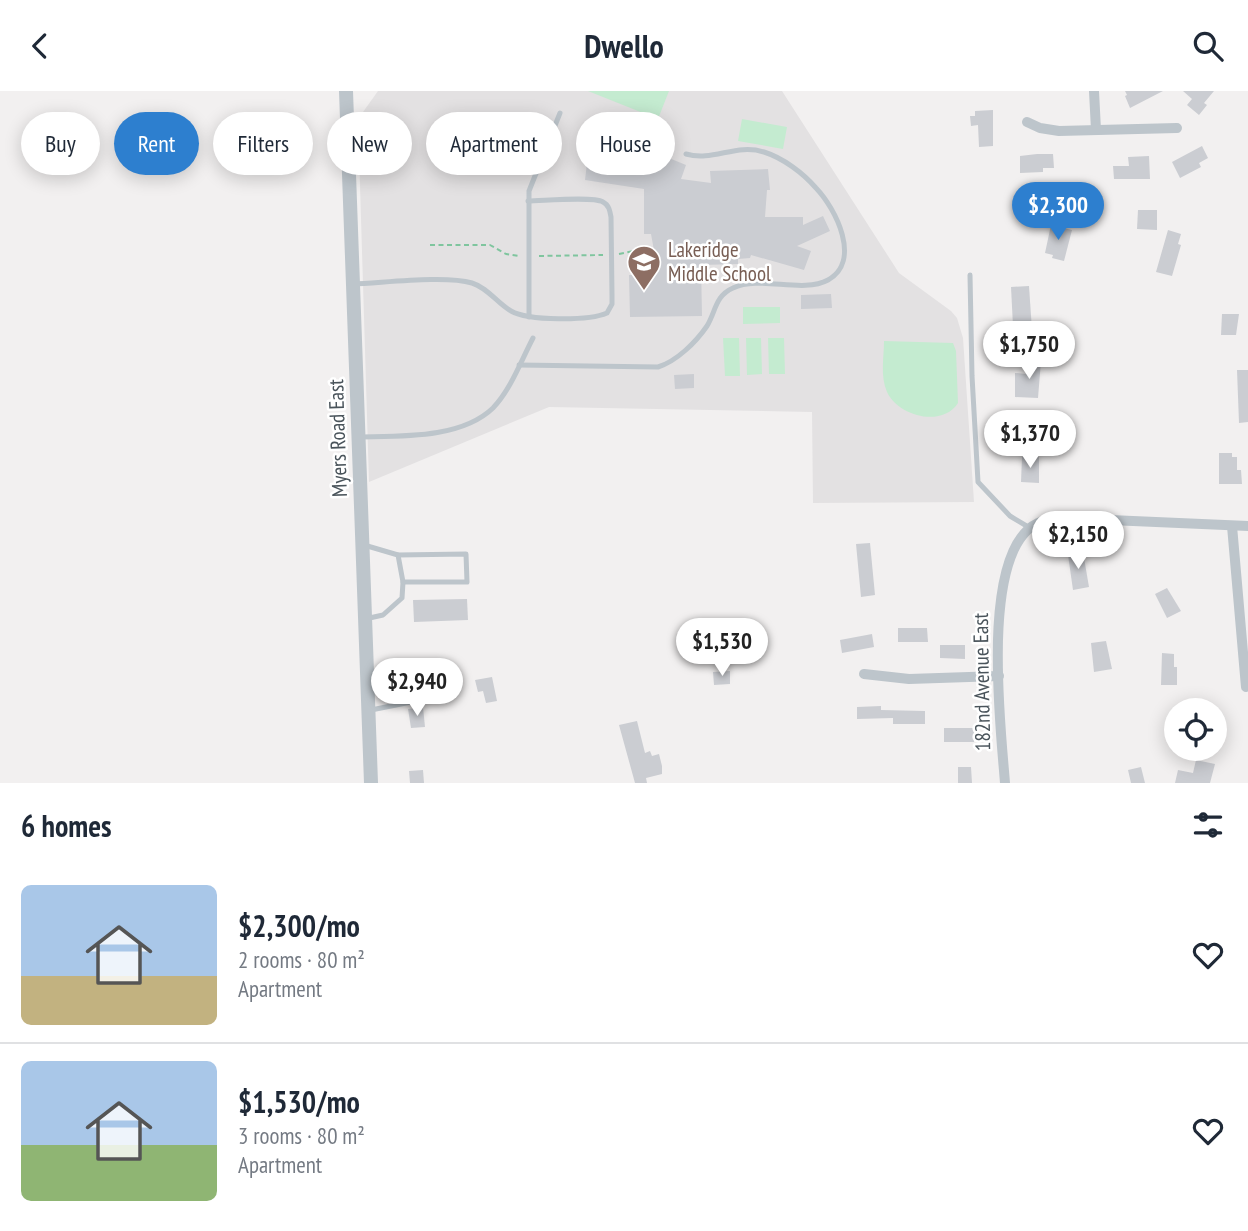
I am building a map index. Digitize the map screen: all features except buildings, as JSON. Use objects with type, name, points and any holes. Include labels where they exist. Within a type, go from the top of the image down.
[{"type":"street","name":"Myers Road East","points":[[346,91],[371,783]]},
{"type":"street","points":[[1094,91],[1096,130]]},
{"type":"street","points":[[1027,122],[1059,131],[1177,128]]},
{"type":"street","points":[[1030,528],[1038,523],[1064,517],[1248,526]]},
{"type":"street","points":[[1232,526],[1246,687]]},
{"type":"street","name":"182nd Avenue East","points":[[1005,783],[999,676],[999,606],[1013,554],[1030,528]]},
{"type":"street","points":[[864,674],[909,678],[999,676]]},
{"type":"lane","points":[[519,365],[658,367],[675,358],[703,331],[717,301],[733,288],[748,284],[822,283],[837,273],[845,257],[845,243],[823,195],[805,177],[771,155],[750,149],[730,150],[704,157],[686,154]]},
{"type":"lane","points":[[530,317],[528,201],[535,175]]},
{"type":"lane","points":[[353,285],[461,281],[483,288],[502,306],[514,313],[530,317],[604,315],[610,308],[612,295],[611,217],[607,205],[589,199],[528,201]]},
{"type":"lane","points":[[970,275],[978,482],[1010,516],[1030,528]]},
{"type":"lane","points":[[359,437],[437,432],[479,419],[494,407],[506,391],[533,338]]},
{"type":"lane","points":[[363,545],[398,555],[466,554],[467,582],[403,582]]},
{"type":"lane","points":[[365,619],[383,615],[402,598],[403,582],[398,555]]},
{"type":"lane","points":[[368,710],[451,694],[456,690],[458,679]]},
{"type":"shaded area","name":"Lakeridge Middle School","points":[[378,91],[782,91],[899,273],[957,318],[963,338],[974,502],[813,503],[812,412],[549,407],[369,482],[360,175],[412,175],[412,112],[363,112]]},
{"type":"green space","points":[[588,91],[669,91],[661,112],[640,112]]},
{"type":"green space","points":[[742,119],[787,127],[783,149],[738,141]]},
{"type":"green space","points":[[743,307],[780,307],[780,323],[743,324]]},
{"type":"green space","points":[[723,338],[739,338],[740,376],[725,376]]},
{"type":"green space","points":[[746,338],[761,338],[762,374],[747,375]]},
{"type":"green space","points":[[768,338],[784,338],[785,374],[769,374]]},
{"type":"green space","points":[[884,341],[953,343],[956,351],[958,403],[951,411],[931,417],[921,416],[910,413],[893,400],[887,392],[883,373]]},
{"type":"place","name":"Lakeridge Middle School","points":[[644,292]]}]
